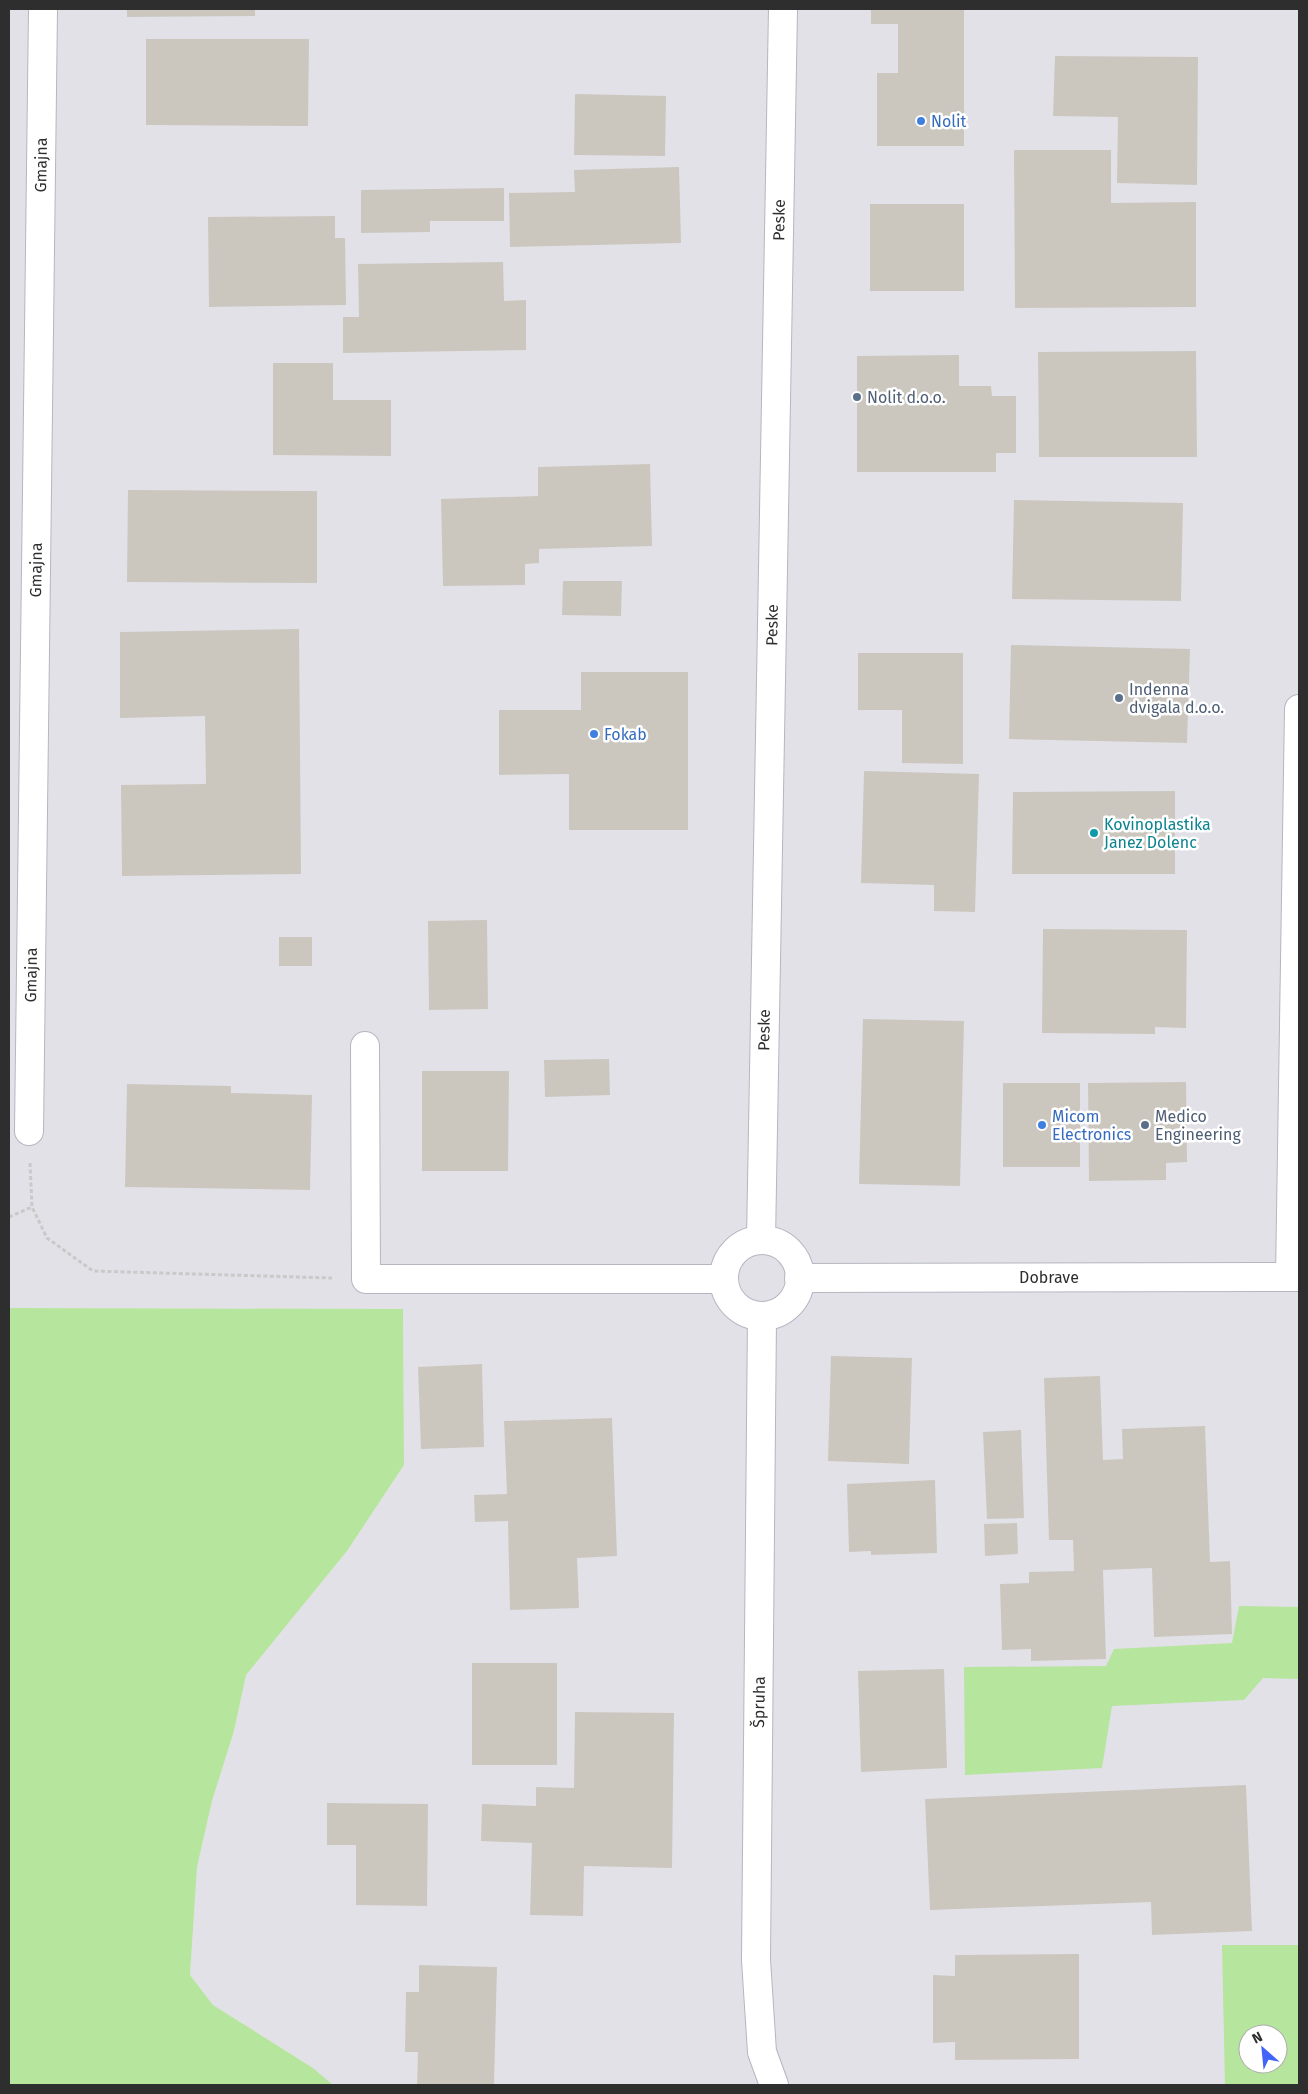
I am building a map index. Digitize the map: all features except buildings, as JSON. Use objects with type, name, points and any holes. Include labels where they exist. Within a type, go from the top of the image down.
[{"type":"street","name":"Gmajna","points":[[29,1131],[43,9]]},
{"type":"street","name":"Peske","points":[[761,1240],[783,9]]},
{"type":"street","points":[[1294,1277],[1299,709]]},
{"type":"street","points":[[365,1046],[366,1279],[723,1279]]},
{"type":"street","points":[[761,1240],[783,1247],[797,1266],[800,1278],[793,1300],[785,1309],[762,1316],[751,1315],[731,1302],[723,1279],[725,1267],[730,1257],[739,1248],[761,1240]]},
{"type":"street","name":"Dobrave","points":[[800,1278],[1294,1277]]},
{"type":"street","name":"Špruha","points":[[762,1316],[756,1960],[762,2052],[774,2085]]},
{"type":"path","points":[[29,1131],[32,1207],[47,1238],[93,1270],[366,1279]]},
{"type":"path","points":[[9,1217],[32,1207]]},
{"type":"shaded area","points":[[9,9],[1299,9],[1299,2085],[333,2085],[313,2068],[213,2005],[190,1975],[197,1867],[212,1801],[234,1731],[246,1675],[347,1551],[404,1465],[403,1309],[9,1308]]},
{"type":"green space","points":[[9,1308],[403,1309],[404,1465],[347,1551],[246,1675],[234,1731],[212,1801],[197,1867],[190,1975],[213,2005],[313,2068],[333,2085],[9,2085]]},
{"type":"green space","points":[[1239,1606],[1299,1607],[1299,1679],[1263,1678],[1244,1700],[1112,1706],[1102,1768],[965,1775],[964,1667],[1106,1666],[1114,1649],[1232,1643]]},
{"type":"green space","points":[[1222,1945],[1299,1945],[1299,2085],[1225,2085]]},
{"type":"place","name":"Nolit","points":[[921,121]]},
{"type":"place","name":"Nolit d.o.o.","points":[[857,397]]},
{"type":"place","name":"Indenna dvigala d.o.o.","points":[[1119,698]]},
{"type":"place","name":"Fokab","points":[[594,734]]},
{"type":"place","name":"Kovinoplastika Janez Dolenc","points":[[1094,833]]},
{"type":"place","name":"Micom Electronics","points":[[1042,1125]]},
{"type":"place","name":"Medico Engineering","points":[[1145,1125]]}]
